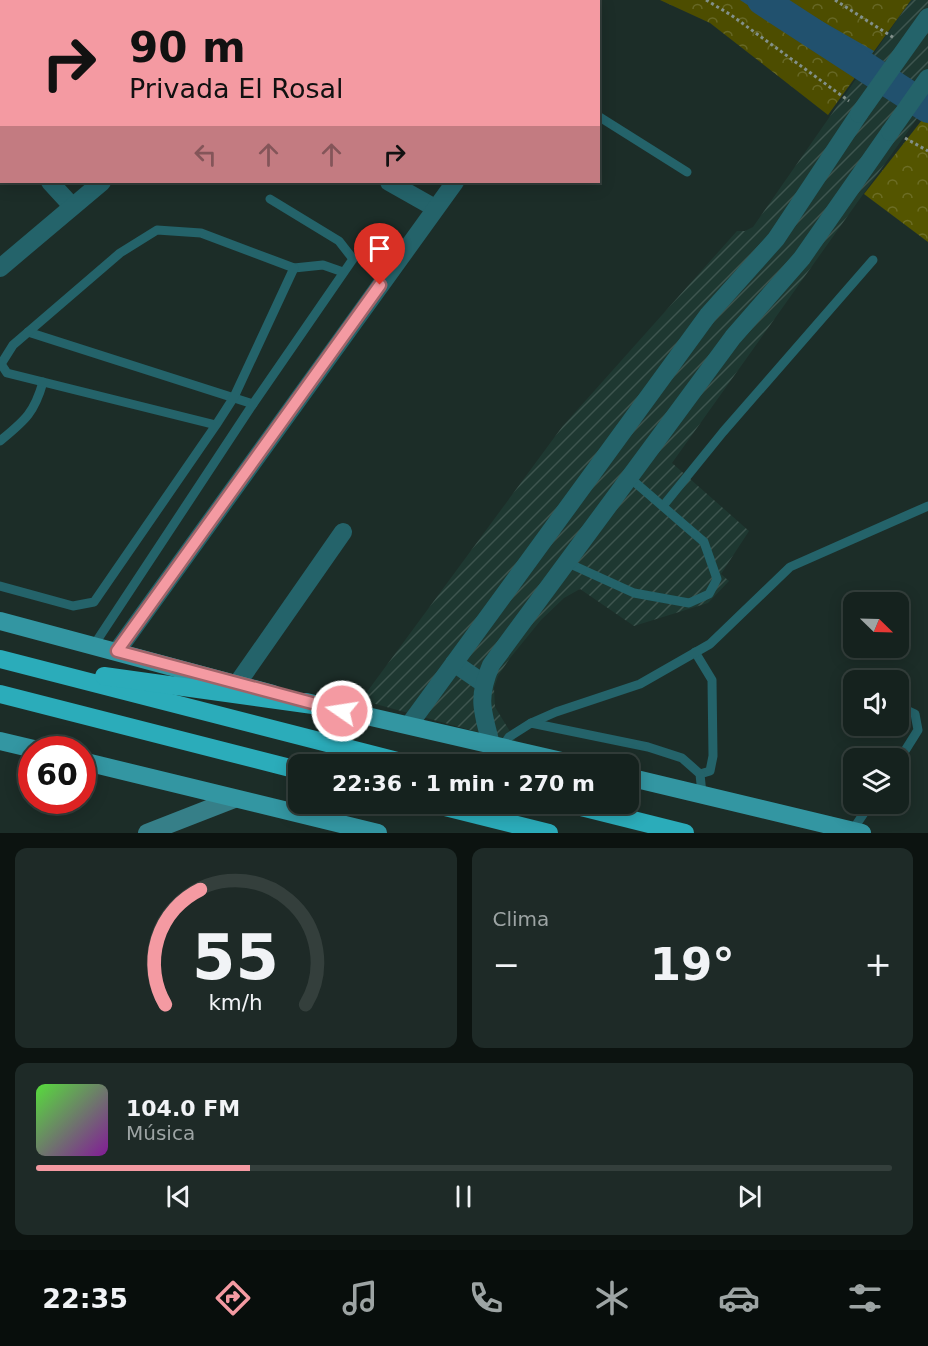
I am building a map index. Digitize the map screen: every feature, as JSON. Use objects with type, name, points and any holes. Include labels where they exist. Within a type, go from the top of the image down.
[{"type":"highway","points":[[9,661],[320,706]]},
{"type":"highway","points":[[9,661],[370,754]]},
{"type":"highway","points":[[0,694],[288,767]]},
{"type":"highway","points":[[473,814],[549,833]]},
{"type":"highway","points":[[609,814],[685,833]]},
{"type":"main road","points":[[0,621],[320,706],[534,754]]},
{"type":"main road","points":[[0,741],[18,745]]},
{"type":"main road","points":[[96,764],[378,833]]},
{"type":"main road","points":[[639,780],[857,832]]},
{"type":"main road","points":[[147,833],[234,798]]},
{"type":"street","points":[[409,725],[708,315],[776,239],[854,107],[928,17]]},
{"type":"street","points":[[497,745],[481,704],[483,683],[491,665],[733,337],[802,258],[894,132],[928,78]]},
{"type":"street","points":[[51,183],[72,206]]},
{"type":"street","points":[[0,268],[101,183]]},
{"type":"street","points":[[391,183],[435,208]]},
{"type":"street","points":[[117,651],[454,183]]},
{"type":"street","points":[[678,357],[704,377]]},
{"type":"street","points":[[562,517],[587,535]]},
{"type":"street","points":[[237,684],[343,532]]},
{"type":"street","points":[[526,564],[554,582]]},
{"type":"street","points":[[454,663],[483,683]]},
{"type":"lane","points":[[600,117],[687,172]]},
{"type":"lane","points":[[94,645],[253,404],[353,259],[339,242],[270,199]]},
{"type":"lane","points":[[216,425],[7,373],[1,364],[13,345],[28,332],[120,253],[157,230],[201,233],[294,268],[323,265],[343,272]]},
{"type":"lane","points":[[663,506],[723,432],[873,260]]},
{"type":"lane","points":[[0,586],[73,606],[94,602],[234,397],[294,268]]},
{"type":"lane","points":[[28,332],[253,404]]},
{"type":"lane","points":[[0,441],[27,418],[37,402],[43,382]]},
{"type":"lane","points":[[568,563],[634,593],[689,603],[709,594],[717,579],[705,542],[630,478]]},
{"type":"lane","points":[[497,745],[531,723],[556,712],[640,684],[710,644],[790,567],[928,506]]},
{"type":"lane","points":[[695,652],[712,680],[713,756],[710,771],[700,774]]},
{"type":"lane","points":[[907,748],[918,730],[915,714],[909,711]]},
{"type":"lane","points":[[531,723],[648,747],[682,758],[700,774],[702,795]]},
{"type":"lane","points":[[857,832],[865,814]]},
{"type":"path","points":[[706,0],[731,15],[854,107]]},
{"type":"path","points":[[835,0],[876,26]]},
{"type":"path","points":[[894,132],[928,151]]},
{"type":"shaded area","points":[[911,0],[928,0],[928,103],[672,463],[749,531],[721,574],[729,581],[708,603],[634,626],[580,589],[564,598],[541,620],[510,658],[498,676],[494,688],[495,707],[517,743],[361,700],[562,427],[737,231],[745,231],[753,227]]},
{"type":"green space","points":[[660,0],[911,0],[828,115],[710,23]]},
{"type":"green space","points":[[922,120],[928,123],[928,242],[864,194]]},
{"type":"water","points":[[740,0],[785,0],[874,51],[857,75]]},
{"type":"waterway","points":[[762,0],[928,108]]},
{"type":"route","points":[[342,711],[117,651],[380,285]]}]
